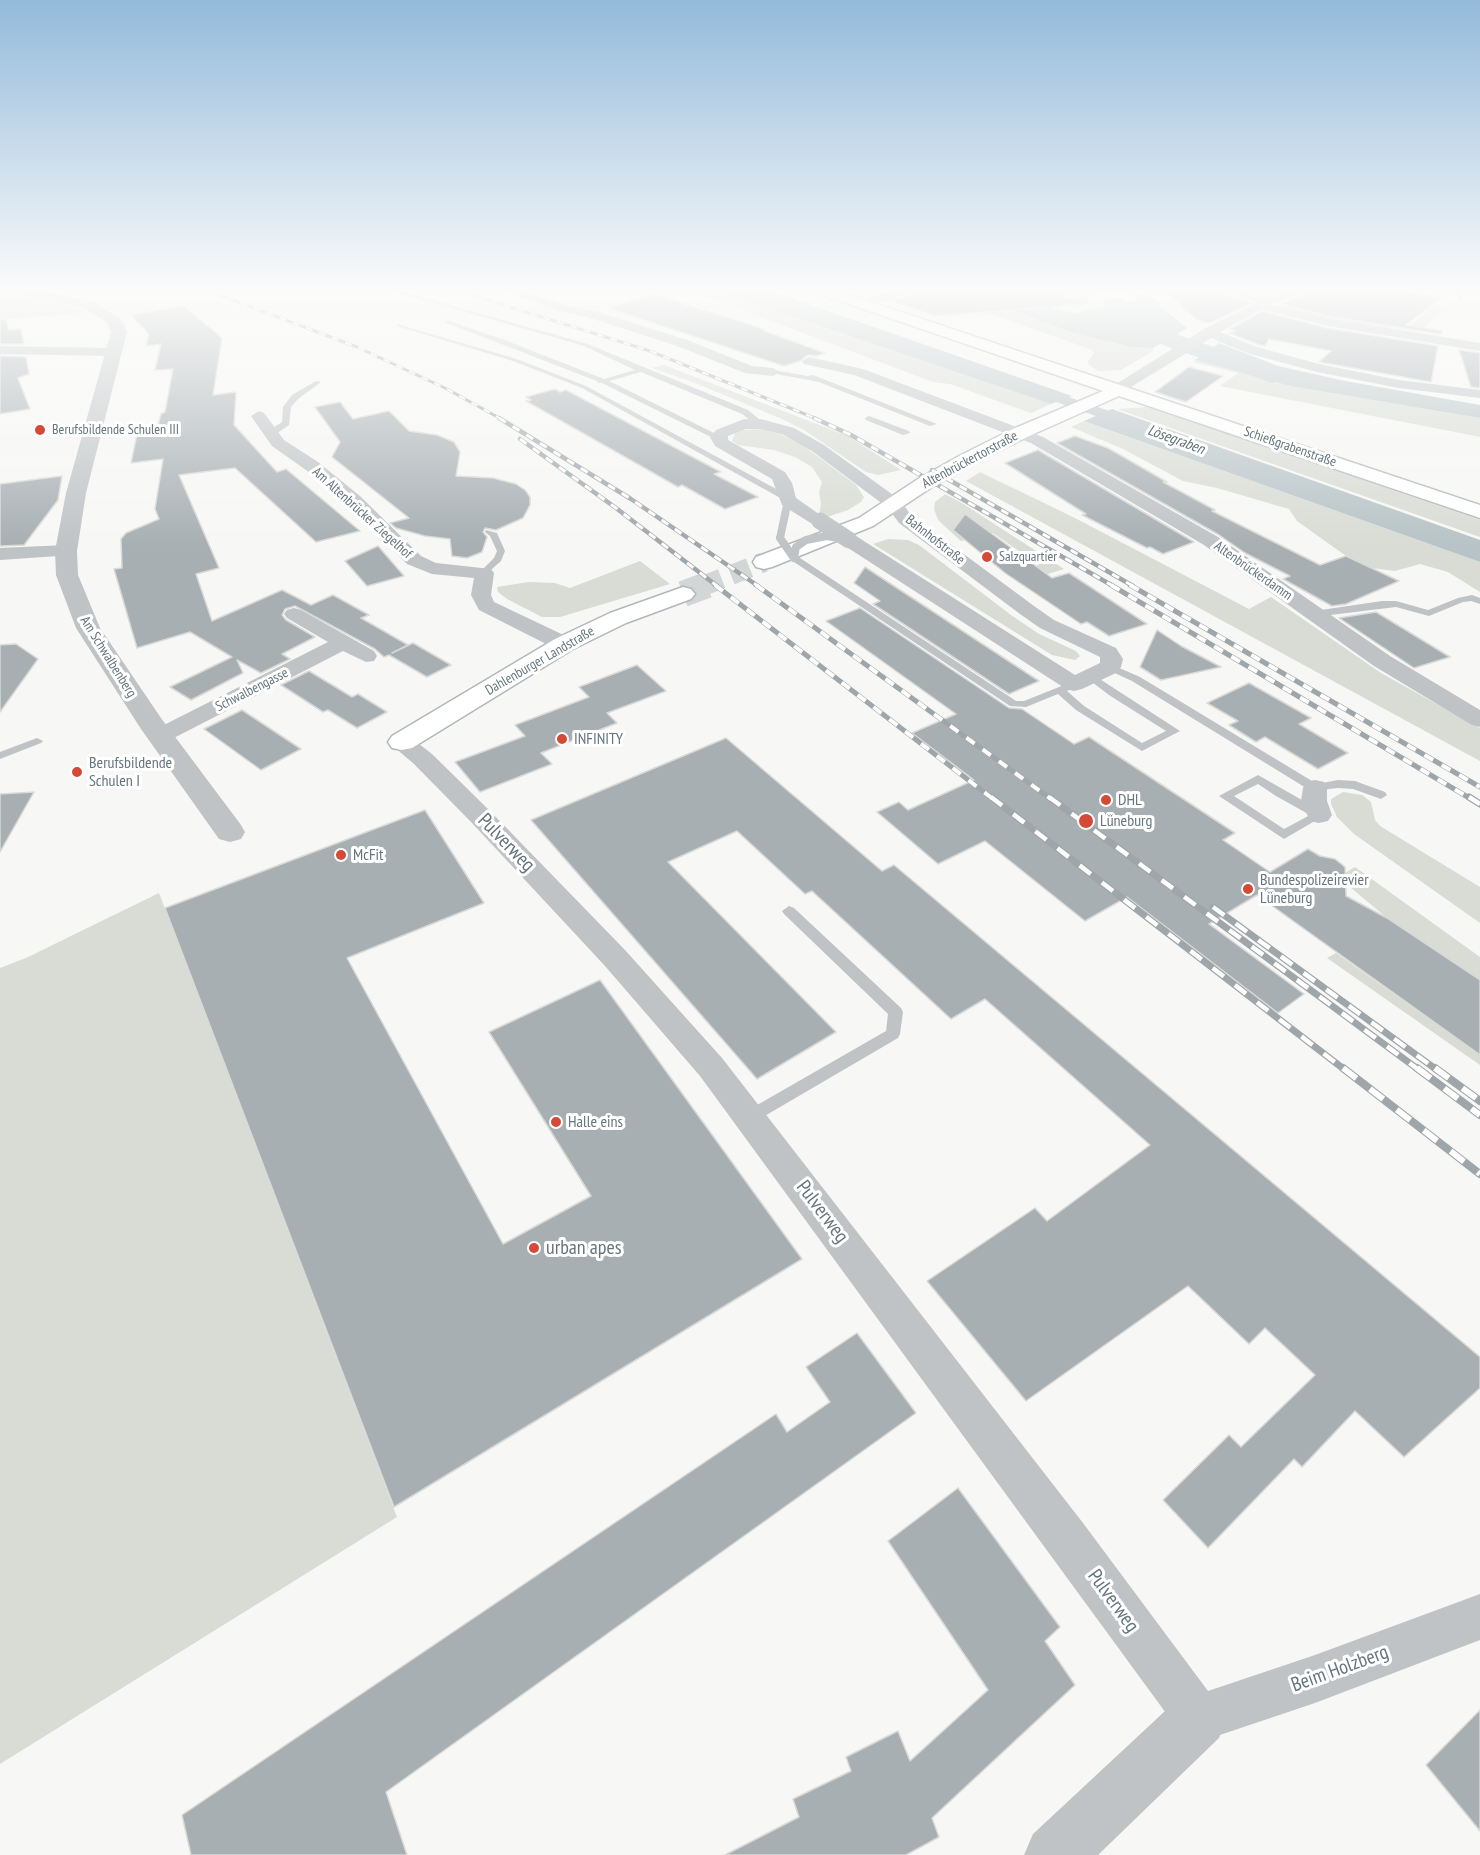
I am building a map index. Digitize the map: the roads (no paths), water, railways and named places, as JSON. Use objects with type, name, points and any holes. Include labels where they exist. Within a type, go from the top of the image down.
[{"type":"main road","name":"Schießgrabenstraße","points":[[1062,375],[1480,512]]},
{"type":"main road","name":"Altenbrückertorstraße","points":[[894,504],[925,483],[1106,390]]},
{"type":"main road","points":[[764,562],[866,522],[894,504]]},
{"type":"main road","name":"Dahlenburger Landstraße","points":[[402,742],[564,644],[618,618],[683,594]]},
{"type":"street","name":"Am Schwalbenberg","points":[[109,375],[76,493],[66,550],[67,575],[88,628],[160,736],[230,832]]},
{"type":"street","name":"Altenbrückerdamm","points":[[865,375],[1037,440],[1190,528],[1382,661],[1480,720]]},
{"type":"street","name":"Altenbrückertorstraße","points":[[1106,390],[1135,375]]},
{"type":"street","points":[[1351,375],[1480,394]]},
{"type":"street","name":"Am Altenbrücker Ziegelhof","points":[[259,416],[278,443],[312,466],[354,500],[414,560],[432,568],[484,573]]},
{"type":"street","name":"Bahnhofstraße","points":[[761,424],[779,428],[808,442],[894,504],[905,519],[1027,610],[1047,624],[1108,653],[1112,659],[1084,680],[855,544],[788,500],[779,476],[726,448],[718,437],[735,426],[761,424]]},
{"type":"street","points":[[0,554],[66,550]]},
{"type":"street","points":[[484,573],[481,595],[486,606],[564,644]]},
{"type":"street","points":[[294,614],[366,656]]},
{"type":"street","name":"Schwalbengasse","points":[[160,736],[343,643]]},
{"type":"street","name":"Pulverweg","points":[[402,742],[423,759],[473,809],[615,958],[711,1067],[751,1117],[1199,1718]]},
{"type":"street","points":[[1315,788],[1314,801],[1319,815]]},
{"type":"street","name":"Beim Holzberg","points":[[1199,1718],[1315,1679],[1480,1617]]},
{"type":"street","points":[[1054,1855],[1199,1718]]},
{"type":"lane","points":[[552,375],[584,387],[788,500],[780,538],[784,547],[795,558],[1014,704],[1026,704],[1084,680],[1113,693],[1174,731],[1142,748],[1080,708],[1084,680]]},
{"type":"lane","name":"Bahnhofstraße","points":[[587,375],[718,437]]},
{"type":"lane","points":[[584,387],[625,375]]},
{"type":"lane","points":[[652,375],[745,412],[761,424]]},
{"type":"lane","points":[[788,375],[820,380],[933,424]]},
{"type":"lane","points":[[815,375],[820,380]]},
{"type":"lane","points":[[828,383],[841,378]]},
{"type":"lane","points":[[270,434],[286,423],[287,407],[295,397],[318,382]]},
{"type":"lane","points":[[885,425],[910,416]]},
{"type":"lane","points":[[869,418],[906,434]]},
{"type":"lane","points":[[484,573],[498,559],[501,551],[494,535],[489,532]]},
{"type":"lane","points":[[795,558],[795,548],[806,540],[827,536],[855,544]]},
{"type":"lane","points":[[1314,614],[1382,604],[1396,604],[1430,613],[1461,600],[1472,598],[1480,601]]},
{"type":"lane","name":"Bahnhofstraße","points":[[1084,680],[1136,679],[1315,788]]},
{"type":"lane","points":[[0,756],[37,741]]},
{"type":"lane","points":[[1258,778],[1319,815],[1284,835],[1225,796],[1258,778]]},
{"type":"lane","points":[[1315,788],[1338,784],[1355,785],[1381,795]]},
{"type":"lane","points":[[751,1117],[893,1034],[896,1012],[789,911]]},
{"type":"water","points":[[964,375],[1010,375],[1072,396],[1051,404]]},
{"type":"water","points":[[1248,375],[1316,375],[1480,405],[1480,418],[1290,386]]},
{"type":"water","points":[[1112,409],[1480,540],[1480,562],[1084,421]]},
{"type":"waterway","name":"Lösegraben","points":[[1027,387],[1139,426]]},
{"type":"tunnel","points":[[703,586],[764,562]]},
{"type":"tunnel","points":[[683,594],[707,585]]},
{"type":"railway","points":[[416,375],[501,419]]},
{"type":"railway","points":[[708,375],[817,419]]},
{"type":"railway","points":[[499,418],[631,499],[758,586]]},
{"type":"railway","points":[[814,418],[851,435],[1113,586]]},
{"type":"railway","points":[[520,439],[616,508],[717,586]]},
{"type":"railway","points":[[932,470],[1133,586]]},
{"type":"railway","points":[[715,585],[993,799]]},
{"type":"railway","points":[[756,585],[1051,799]]},
{"type":"railway","points":[[1111,585],[1471,799]]},
{"type":"railway","points":[[1130,585],[1480,787]]},
{"type":"railway","points":[[991,797],[1345,1070]]},
{"type":"railway","points":[[1049,797],[1419,1070]]},
{"type":"railway","points":[[1469,797],[1480,804]]},
{"type":"railway","points":[[1213,907],[1437,1070]]},
{"type":"railway","points":[[1343,1068],[1480,1174]]},
{"type":"railway","points":[[1417,1068],[1480,1115]]},
{"type":"railway","points":[[1435,1068],[1480,1101]]},
{"type":"place","name":"Berufsbildende Schulen III","points":[[40,430]]},
{"type":"place","name":"Salzquartier","points":[[987,557]]},
{"type":"place","name":"INFINITY","points":[[562,739]]},
{"type":"place","name":"Berufsbildende Schulen I","points":[[77,772]]},
{"type":"place","name":"DHL","points":[[1106,800]]},
{"type":"place","name":"Lüneburg","points":[[1086,821]]},
{"type":"place","name":"McFit","points":[[341,855]]},
{"type":"place","name":"Bundespolizeirevier Lüneburg","points":[[1248,889]]},
{"type":"place","name":"Halle eins","points":[[556,1122]]},
{"type":"place","name":"urban apes","points":[[534,1248]]}]
